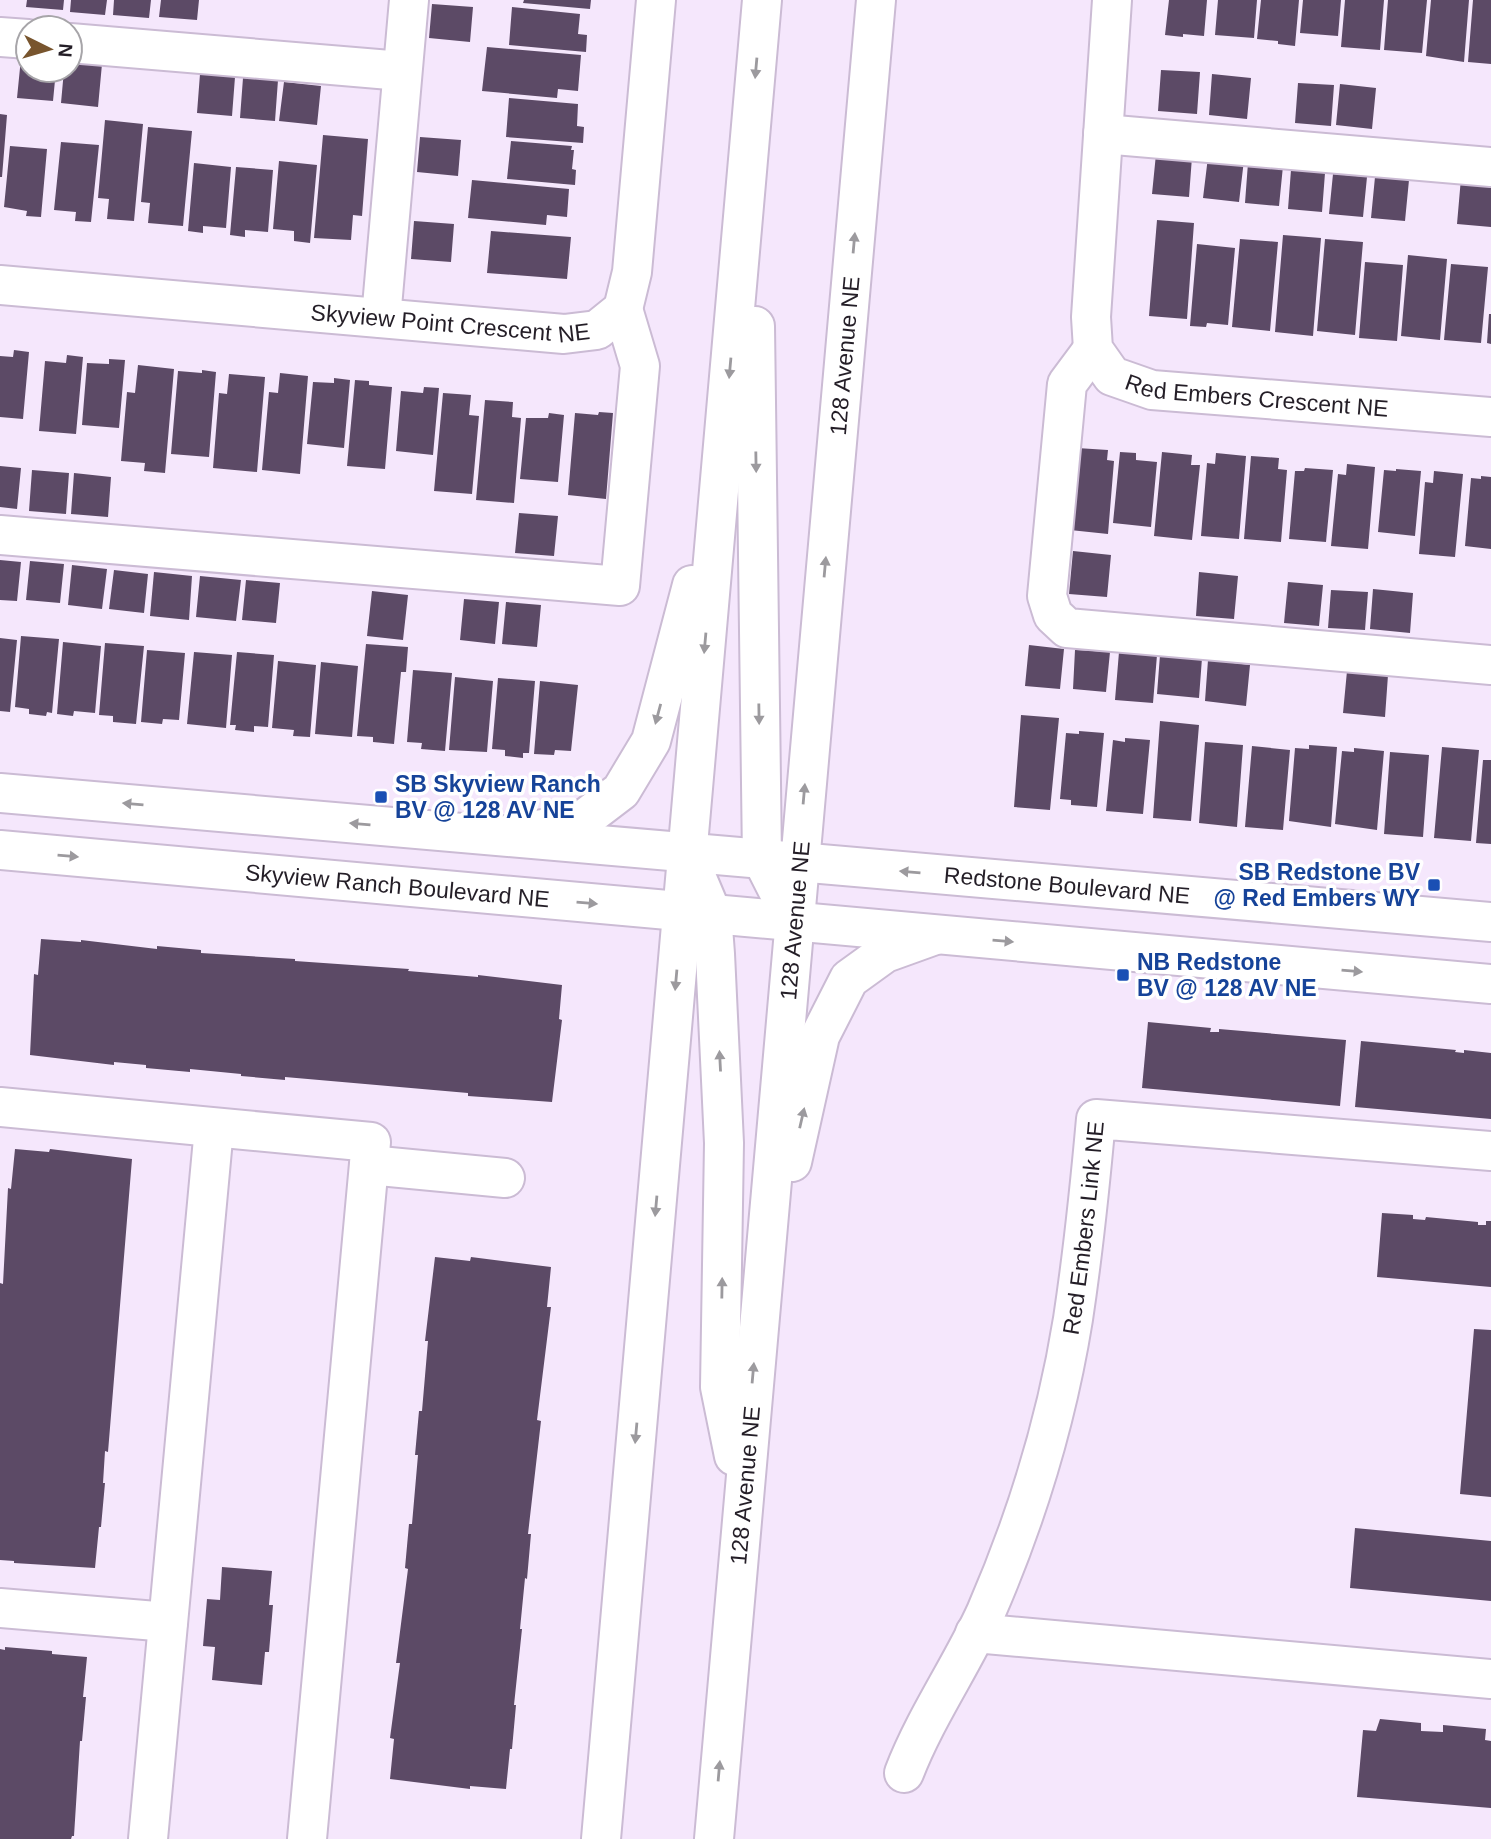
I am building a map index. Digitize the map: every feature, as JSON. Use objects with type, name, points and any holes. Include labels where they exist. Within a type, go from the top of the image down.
[{"type":"main road","points":[[381,318],[409,0]]},
{"type":"main road","name":"Skyview Point Crescent NE","points":[[0,285],[564,334],[597,330],[623,309],[632,272],[656,0]]},
{"type":"main road","points":[[742,1502],[720,1387],[724,1143],[697,913],[686,852],[762,0]]},
{"type":"main road","name":"128 Avenue NE","points":[[713,1839],[794,922],[780,860],[876,0]]},
{"type":"main road","points":[[1112,0],[1091,317],[1093,349],[1067,384],[1047,596],[1053,615],[1068,628],[1491,665]]},
{"type":"main road","points":[[84,44],[402,71]]},
{"type":"main road","points":[[1103,134],[1491,167]]},
{"type":"main road","points":[[749,149],[780,860]]},
{"type":"main road","points":[[0,535],[620,586],[640,366],[623,309]]},
{"type":"main road","name":"Red Embers Crescent NE","points":[[1093,349],[1112,376],[1152,390],[1491,417]]},
{"type":"main road","points":[[501,836],[579,823],[621,791],[651,741],[720,482]]},
{"type":"main road","points":[[0,793],[686,852]]},
{"type":"main road","name":"Skyview Ranch Boulevard NE","points":[[0,850],[794,922]]},
{"type":"main road","name":"Redstone Boulevard NE","points":[[686,852],[1491,922]]},
{"type":"main road","points":[[601,1839],[619,1637],[697,913]]},
{"type":"main road","points":[[794,922],[1491,984]]},
{"type":"main road","points":[[768,1203],[792,1163],[820,1036],[849,979],[886,953],[935,935]]},
{"type":"main road","points":[[0,1107],[371,1142],[307,1839]]},
{"type":"main road","name":"Red Embers Link NE","points":[[904,1773],[914,1746],[985,1614],[1016,1536],[1049,1429],[1073,1320],[1096,1119],[1491,1151]]},
{"type":"main road","points":[[148,1839],[214,1128]]},
{"type":"main road","points":[[369,1166],[505,1178]]},
{"type":"main road","points":[[0,1608],[168,1622]]},
{"type":"main road","points":[[975,1633],[1491,1679]]},
{"type":"main road","points":[[619,1637],[627,1769],[625,1839]]},
{"type":"building","points":[[27,0],[64,0],[63,10],[26,7]]},
{"type":"building","points":[[71,0],[107,0],[105,15],[70,12]]},
{"type":"building","points":[[114,0],[151,0],[149,18],[113,15]]},
{"type":"building","points":[[161,0],[199,0],[197,20],[159,17]]},
{"type":"building","points":[[524,0],[591,0],[590,9],[523,3]]},
{"type":"building","points":[[1169,0],[1207,0],[1204,36],[1165,35]]},
{"type":"building","points":[[1218,0],[1257,0],[1254,38],[1215,35]]},
{"type":"building","points":[[1261,0],[1299,0],[1295,46],[1257,39]]},
{"type":"building","points":[[1303,0],[1341,0],[1338,36],[1300,33]]},
{"type":"building","points":[[1345,0],[1384,0],[1380,50],[1341,47]]},
{"type":"building","points":[[1388,0],[1427,0],[1422,53],[1384,50]]},
{"type":"building","points":[[1431,0],[1469,0],[1464,62],[1426,56]]},
{"type":"building","points":[[1473,0],[1491,0],[1491,64],[1468,62]]},
{"type":"building","points":[[432,4],[473,7],[470,42],[429,38]]},
{"type":"building","points":[[512,7],[580,14],[578,34],[587,35],[586,52],[509,45]]},
{"type":"building","points":[[487,47],[581,55],[578,91],[558,89],[557,98],[482,91]]},
{"type":"building","points":[[84,62],[102,64],[98,107],[61,103],[63,84],[84,84]]},
{"type":"building","points":[[1161,70],[1200,72],[1197,114],[1158,111]]},
{"type":"building","points":[[200,74],[235,77],[232,116],[197,113]]},
{"type":"building","points":[[1212,74],[1251,78],[1247,119],[1209,115]]},
{"type":"building","points":[[243,78],[278,80],[275,121],[240,118]]},
{"type":"building","points":[[284,82],[321,86],[317,125],[279,121]]},
{"type":"building","points":[[1298,83],[1334,85],[1331,126],[1295,123]]},
{"type":"building","points":[[18,84],[55,84],[53,101],[17,98]]},
{"type":"building","points":[[1340,84],[1376,88],[1372,129],[1336,125]]},
{"type":"building","points":[[509,98],[578,104],[577,126],[584,127],[583,143],[506,137]]},
{"type":"building","points":[[0,114],[7,115],[2,177],[0,177]]},
{"type":"building","points":[[105,120],[143,124],[134,221],[107,219],[109,199],[98,198]]},
{"type":"building","points":[[148,127],[192,131],[183,226],[148,223],[150,203],[141,202]]},
{"type":"building","points":[[323,135],[368,139],[362,216],[353,215],[351,240],[314,238]]},
{"type":"building","points":[[420,137],[461,140],[458,176],[417,172]]},
{"type":"building","points":[[511,141],[572,146],[572,169],[576,170],[575,185],[507,179]]},
{"type":"building","points":[[61,142],[99,145],[91,222],[75,221],[76,212],[54,210]]},
{"type":"building","points":[[10,146],[47,149],[41,217],[26,216],[27,211],[4,207]]},
{"type":"building","points":[[1156,154],[1192,157],[1189,197],[1152,194]]},
{"type":"building","points":[[1208,157],[1244,160],[1239,202],[1203,198]]},
{"type":"building","points":[[279,161],[317,165],[310,243],[294,241],[294,231],[273,229]]},
{"type":"building","points":[[194,163],[231,167],[226,228],[203,226],[203,233],[188,231]]},
{"type":"building","points":[[1248,163],[1283,166],[1279,206],[1245,203]]},
{"type":"building","points":[[236,167],[273,170],[268,232],[245,230],[245,237],[230,235]]},
{"type":"building","points":[[1291,170],[1325,173],[1322,212],[1288,209]]},
{"type":"building","points":[[1333,174],[1367,177],[1363,217],[1329,214]]},
{"type":"building","points":[[1375,177],[1409,180],[1405,221],[1371,218]]},
{"type":"building","points":[[1461,178],[1491,181],[1491,227],[1457,224]]},
{"type":"building","points":[[472,180],[569,189],[567,217],[547,215],[546,225],[468,218]]},
{"type":"building","points":[[1157,220],[1194,223],[1187,319],[1149,316]]},
{"type":"building","points":[[414,221],[454,224],[451,262],[411,259]]},
{"type":"building","points":[[491,231],[571,237],[567,279],[487,273]]},
{"type":"building","points":[[1283,235],[1321,238],[1313,336],[1275,332]]},
{"type":"building","points":[[1240,239],[1278,242],[1270,331],[1232,327]]},
{"type":"building","points":[[1325,239],[1363,242],[1355,335],[1317,331]]},
{"type":"building","points":[[1197,244],[1235,248],[1228,325],[1207,323],[1206,327],[1190,326]]},
{"type":"building","points":[[1408,255],[1447,259],[1440,340],[1401,336]]},
{"type":"building","points":[[1365,262],[1403,265],[1397,341],[1359,338]]},
{"type":"building","points":[[1451,264],[1488,267],[1481,343],[1444,340]]},
{"type":"building","points":[[1491,314],[1491,344],[1487,343]]},
{"type":"building","points":[[14,350],[29,352],[23,419],[0,417],[0,356],[13,357]]},
{"type":"building","points":[[67,355],[83,357],[76,434],[39,431],[45,361],[66,363]]},
{"type":"building","points":[[109,359],[125,360],[119,428],[82,425],[87,363],[109,364]]},
{"type":"building","points":[[138,365],[174,369],[165,473],[144,471],[145,463],[121,461],[127,392],[135,393]]},
{"type":"building","points":[[202,370],[216,372],[209,457],[171,454],[178,371],[202,373]]},
{"type":"building","points":[[280,373],[308,376],[300,474],[262,470],[269,392],[278,393]]},
{"type":"building","points":[[229,374],[265,377],[257,472],[213,468],[219,393],[227,394]]},
{"type":"building","points":[[334,378],[350,380],[344,448],[307,444],[313,382],[334,383]]},
{"type":"building","points":[[355,380],[369,381],[369,385],[392,387],[385,469],[347,466]]},
{"type":"building","points":[[424,387],[439,388],[433,455],[396,451],[401,391],[423,393]]},
{"type":"building","points":[[443,393],[471,395],[469,415],[479,416],[472,494],[434,491]]},
{"type":"building","points":[[485,400],[513,402],[512,417],[521,418],[514,503],[476,500]]},
{"type":"building","points":[[599,412],[613,413],[606,499],[568,495],[575,413],[598,415]]},
{"type":"building","points":[[549,413],[564,415],[558,482],[520,479],[526,418],[548,418]]},
{"type":"building","points":[[1077,448],[1108,450],[1107,460],[1114,461],[1108,534],[1070,530]]},
{"type":"building","points":[[1120,452],[1136,453],[1136,460],[1157,462],[1151,527],[1113,523]]},
{"type":"building","points":[[1162,452],[1192,455],[1191,465],[1200,465],[1192,540],[1154,536]]},
{"type":"building","points":[[1216,453],[1246,456],[1239,539],[1201,536],[1207,463],[1215,464]]},
{"type":"building","points":[[1251,456],[1279,458],[1278,469],[1287,470],[1281,542],[1244,539]]},
{"type":"building","points":[[1347,464],[1375,467],[1368,549],[1331,546],[1338,474],[1346,475]]},
{"type":"building","points":[[0,466],[21,468],[17,509],[0,507]]},
{"type":"building","points":[[1305,468],[1333,470],[1326,542],[1289,539],[1295,471],[1304,471]]},
{"type":"building","points":[[32,470],[69,473],[66,514],[29,511]]},
{"type":"building","points":[[1384,470],[1421,471],[1415,536],[1378,532]]},
{"type":"building","points":[[1434,471],[1463,474],[1455,557],[1419,554],[1425,482],[1433,483]]},
{"type":"building","points":[[74,473],[111,477],[108,517],[71,514]]},
{"type":"building","points":[[1481,476],[1491,477],[1491,549],[1465,546],[1471,478],[1481,479]]},
{"type":"building","points":[[519,513],[558,516],[554,556],[515,553]]},
{"type":"building","points":[[1073,551],[1111,555],[1107,597],[1069,594]]},
{"type":"building","points":[[0,560],[21,562],[17,601],[0,600]]},
{"type":"building","points":[[30,561],[64,564],[60,603],[26,600]]},
{"type":"building","points":[[72,565],[107,569],[102,609],[68,605]]},
{"type":"building","points":[[114,570],[148,574],[144,613],[109,609]]},
{"type":"building","points":[[154,572],[192,576],[189,620],[150,616]]},
{"type":"building","points":[[1199,572],[1238,576],[1234,619],[1196,616]]},
{"type":"building","points":[[200,576],[241,580],[236,621],[196,617]]},
{"type":"building","points":[[246,580],[280,583],[276,623],[242,620]]},
{"type":"building","points":[[1288,582],[1323,585],[1319,626],[1284,623]]},
{"type":"building","points":[[1373,589],[1413,593],[1410,633],[1370,629]]},
{"type":"building","points":[[1331,590],[1368,592],[1365,630],[1328,628]]},
{"type":"building","points":[[372,591],[408,595],[403,640],[367,636]]},
{"type":"building","points":[[464,599],[499,602],[495,644],[460,640]]},
{"type":"building","points":[[506,602],[541,605],[537,647],[502,644]]},
{"type":"building","points":[[21,636],[59,639],[52,713],[47,712],[46,716],[29,714],[29,709],[15,707]]},
{"type":"building","points":[[0,638],[17,640],[10,712],[0,711]]},
{"type":"building","points":[[63,642],[101,646],[95,713],[74,711],[73,716],[57,714]]},
{"type":"building","points":[[105,643],[144,646],[136,724],[113,722],[113,716],[99,715]]},
{"type":"building","points":[[366,644],[408,647],[406,672],[401,672],[394,744],[373,742],[373,737],[357,736]]},
{"type":"building","points":[[1029,645],[1064,649],[1060,689],[1025,686]]},
{"type":"building","points":[[147,650],[185,653],[179,720],[163,719],[162,724],[141,722]]},
{"type":"building","points":[[1075,650],[1110,652],[1106,692],[1073,689]]},
{"type":"building","points":[[194,652],[232,655],[226,728],[187,724]]},
{"type":"building","points":[[237,652],[274,655],[268,727],[254,726],[254,732],[235,730],[236,725],[230,725]]},
{"type":"building","points":[[1119,652],[1157,655],[1153,703],[1115,700]]},
{"type":"building","points":[[1160,655],[1202,658],[1199,698],[1157,694]]},
{"type":"building","points":[[1208,660],[1250,665],[1246,706],[1205,701]]},
{"type":"building","points":[[278,661],[316,665],[310,737],[293,736],[294,730],[272,728]]},
{"type":"building","points":[[321,662],[358,666],[352,737],[315,734]]},
{"type":"building","points":[[413,670],[452,673],[445,751],[421,749],[422,743],[407,742]]},
{"type":"building","points":[[1347,671],[1388,675],[1385,717],[1343,713]]},
{"type":"building","points":[[455,677],[493,681],[487,752],[449,750]]},
{"type":"building","points":[[498,678],[535,681],[529,753],[523,753],[523,758],[505,756],[505,750],[492,749]]},
{"type":"building","points":[[540,681],[578,685],[571,751],[555,750],[554,755],[534,754]]},
{"type":"building","points":[[1021,715],[1059,718],[1050,810],[1014,807]]},
{"type":"building","points":[[1160,721],[1199,725],[1191,821],[1153,818]]},
{"type":"building","points":[[1079,731],[1104,733],[1097,807],[1071,805],[1071,800],[1060,799],[1066,733],[1079,734]]},
{"type":"building","points":[[1125,738],[1150,740],[1143,814],[1106,811],[1113,740],[1125,742]]},
{"type":"building","points":[[1205,742],[1243,745],[1237,827],[1199,823]]},
{"type":"building","points":[[1309,745],[1337,747],[1331,827],[1289,821],[1295,748],[1309,749]]},
{"type":"building","points":[[1252,746],[1290,750],[1283,830],[1245,827]]},
{"type":"building","points":[[1442,747],[1479,750],[1471,841],[1434,838]]},
{"type":"building","points":[[1354,748],[1384,751],[1377,830],[1335,824],[1342,751],[1354,752]]},
{"type":"building","points":[[1390,752],[1429,755],[1423,837],[1384,834]]},
{"type":"building","points":[[1483,760],[1491,760],[1491,844],[1476,843]]},
{"type":"building","points":[[41,939],[81,940],[157,949],[157,946],[201,950],[201,953],[478,975],[562,985],[559,1019],[562,1020],[552,1102],[285,1077],[285,1080],[241,1076],[190,1069],[190,1072],[146,1068],[146,1065],[114,1062],[114,1065],[30,1055],[34,974],[38,975]]},
{"type":"building","points":[[1148,1022],[1211,1028],[1210,1032],[1219,1032],[1219,1029],[1346,1040],[1340,1106],[1142,1088]]},
{"type":"building","points":[[1361,1041],[1464,1053],[1464,1050],[1491,1053],[1491,1119],[1355,1107]]},
{"type":"building","points":[[15,1149],[49,1152],[50,1149],[132,1159],[108,1452],[105,1451],[105,1483],[95,1568],[0,1560],[0,1283],[3,1284],[8,1188],[11,1189]]},
{"type":"building","points":[[1382,1213],[1413,1215],[1413,1219],[1425,1220],[1426,1217],[1478,1222],[1478,1225],[1486,1225],[1486,1221],[1491,1221],[1491,1287],[1377,1277]]},
{"type":"building","points":[[435,1257],[470,1261],[471,1257],[551,1267],[547,1307],[551,1307],[537,1420],[541,1421],[528,1534],[531,1534],[506,1789],[470,1786],[470,1789],[390,1779],[394,1739],[390,1738],[400,1663],[396,1663],[408,1569],[405,1568],[409,1524],[412,1524],[418,1455],[415,1455],[419,1411],[422,1411],[428,1341],[425,1341]]},
{"type":"building","points":[[1474,1329],[1491,1330],[1491,1497],[1460,1494]]},
{"type":"building","points":[[1355,1528],[1491,1541],[1491,1601],[1350,1588]]},
{"type":"building","points":[[222,1567],[272,1571],[269,1605],[273,1605],[269,1652],[265,1652],[262,1685],[212,1680],[215,1647],[203,1646],[207,1599],[220,1600]]},
{"type":"building","points":[[5,1647],[87,1657],[74,1836],[71,1839],[0,1839],[0,1649],[5,1650]]},
{"type":"building","points":[[1380,1719],[1421,1723],[1421,1731],[1443,1732],[1443,1725],[1486,1729],[1485,1740],[1491,1741],[1491,1808],[1357,1797],[1363,1730],[1376,1731]]},
{"type":"place","name":"SB Skyview Ranch BV @ 128 AV NE","points":[[381,797]]},
{"type":"place","name":"SB Redstone BV @ Red Embers WY","points":[[1434,885]]},
{"type":"place","name":"NB Redstone BV @ 128 AV NE","points":[[1123,975]]}]
